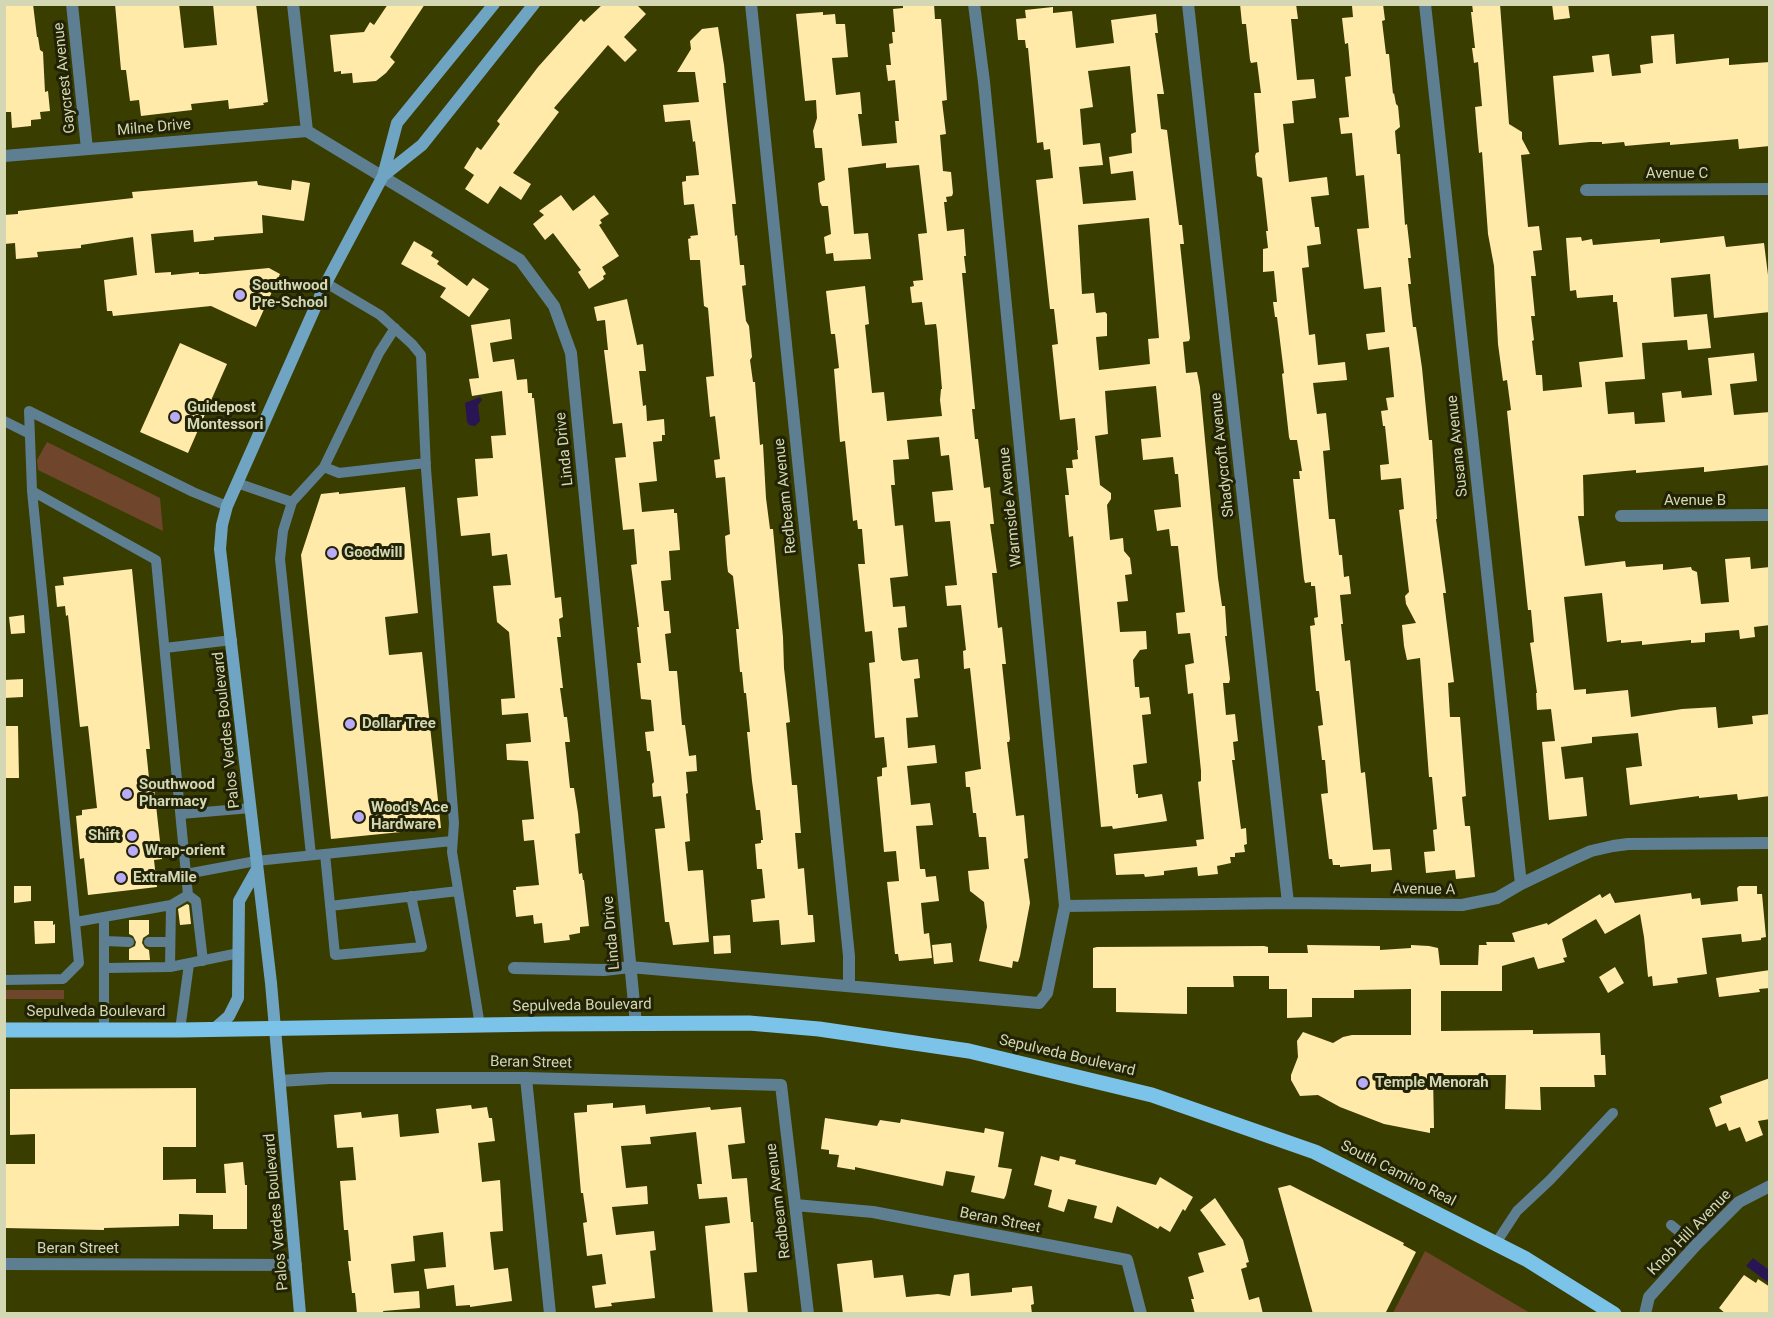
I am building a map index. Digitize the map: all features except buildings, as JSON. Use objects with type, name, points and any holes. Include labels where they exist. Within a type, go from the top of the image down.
[{"type":"main road","name":"Palos Verdes Boulevard","points":[[300,1314],[275,1029],[220,549],[227,506],[326,283],[383,176],[398,123],[494,4]]},
{"type":"main road","name":"Palos Verdes Boulevard","points":[[383,176],[422,145],[534,4]]},
{"type":"main road","points":[[213,1030],[229,1016],[238,998],[239,901],[257,865]]},
{"type":"main road","name":"Sepulveda Boulevard","points":[[4,1030],[213,1030],[749,1023],[819,1029],[969,1051],[1152,1095]]},
{"type":"main road","name":"South Camino Real","points":[[1152,1095],[1315,1152],[1526,1259],[1614,1314]]},
{"type":"street","name":"Gaycrest Avenue","points":[[72,4],[87,149]]},
{"type":"street","points":[[293,4],[307,131]]},
{"type":"street","name":"Redbeam Avenue","points":[[751,4],[849,956],[849,985]]},
{"type":"street","name":"Warmside Avenue","points":[[849,985],[1039,1003],[1047,993],[1065,906],[984,82],[974,4]]},
{"type":"street","name":"Shadycroft Avenue","points":[[1188,4],[1288,903]]},
{"type":"street","name":"Susana Avenue","points":[[1425,4],[1521,884]]},
{"type":"street","name":"Milne Drive","points":[[4,156],[307,131]]},
{"type":"street","name":"Linda Drive","points":[[307,131],[520,260],[554,306],[571,352],[636,1024]]},
{"type":"street","name":"Avenue C","points":[[1586,190],[1770,189]]},
{"type":"street","name":"Avenue B","points":[[1621,516],[1770,515]]},
{"type":"street","name":"Avenue A","points":[[1065,906],[1288,903],[1462,905],[1497,898],[1591,851],[1613,846],[1770,843]]},
{"type":"street","points":[[514,968],[604,970],[630,967],[849,985]]},
{"type":"street","points":[[526,1078],[550,1314]]},
{"type":"street","name":"Beran Street","points":[[280,1080],[526,1078],[781,1085]]},
{"type":"street","name":"Redbeam Avenue","points":[[781,1085],[808,1314]]},
{"type":"street","name":"Knob Hill Avenue","points":[[1645,1314],[1649,1297],[1696,1245],[1738,1202],[1770,1186]]},
{"type":"street","name":"Beran Street","points":[[795,1205],[873,1212],[1127,1260],[1141,1314]]},
{"type":"street","name":"Beran Street","points":[[4,1264],[296,1265]]},
{"type":"lane","points":[[326,283],[380,315],[412,344],[420,355],[426,463],[454,823],[452,852],[480,1026]]},
{"type":"lane","points":[[311,855],[280,559],[283,531],[292,502],[324,467],[379,353],[395,328]]},
{"type":"lane","points":[[4,980],[63,980],[79,963],[32,491],[29,411],[193,492],[227,506]]},
{"type":"lane","points":[[4,421],[30,434]]},
{"type":"lane","points":[[324,467],[339,473],[426,463]]},
{"type":"lane","points":[[237,483],[292,502]]},
{"type":"lane","points":[[32,491],[156,560],[188,895],[196,901],[203,961]]},
{"type":"lane","points":[[165,648],[232,640]]},
{"type":"lane","points":[[181,814],[251,808]]},
{"type":"lane","points":[[186,874],[311,855],[452,841]]},
{"type":"lane","points":[[325,854],[335,955],[422,946],[411,896]]},
{"type":"lane","points":[[330,906],[458,891]]},
{"type":"lane","points":[[76,922],[171,905],[188,895]]},
{"type":"lane","points":[[170,967],[171,905]]},
{"type":"lane","points":[[104,918],[106,968],[104,1030]]},
{"type":"lane","points":[[105,941],[129,942]]},
{"type":"lane","points":[[149,942],[170,942]]},
{"type":"lane","points":[[106,968],[170,967],[239,953]]},
{"type":"lane","points":[[180,1030],[189,964]]},
{"type":"lane","points":[[1496,1243],[1517,1211],[1550,1180],[1613,1113]]},
{"type":"lane","points":[[1671,1225],[1696,1245]]},
{"type":"shaded area","points":[[480,397],[482,400],[478,405],[480,421],[475,426],[469,425],[465,403]]},
{"type":"shaded area","points":[[47,442],[160,498],[163,531],[38,470],[37,460]]},
{"type":"shaded area","points":[[5,990],[64,990],[64,999],[5,999]]},
{"type":"shaded area","points":[[1425,1251],[1530,1313],[1393,1313]]},
{"type":"shaded area","points":[[1753,1258],[1769,1270],[1769,1283],[1746,1266]]},
{"type":"place","name":"Southwood Pre-School","points":[[240,295]]},
{"type":"place","name":"Guidepost Montessori","points":[[175,417]]},
{"type":"place","name":"Goodwill","points":[[332,553]]},
{"type":"place","name":"Dollar Tree","points":[[350,724]]},
{"type":"place","name":"Southwood Pharmacy","points":[[127,794]]},
{"type":"place","name":"Wood's Ace Hardware","points":[[359,817]]},
{"type":"place","name":"Shift","points":[[132,836]]},
{"type":"place","name":"Wrap-orient","points":[[133,851]]},
{"type":"place","name":"ExtraMile","points":[[121,878]]},
{"type":"place","name":"Temple Menorah","points":[[1363,1083]]}]
